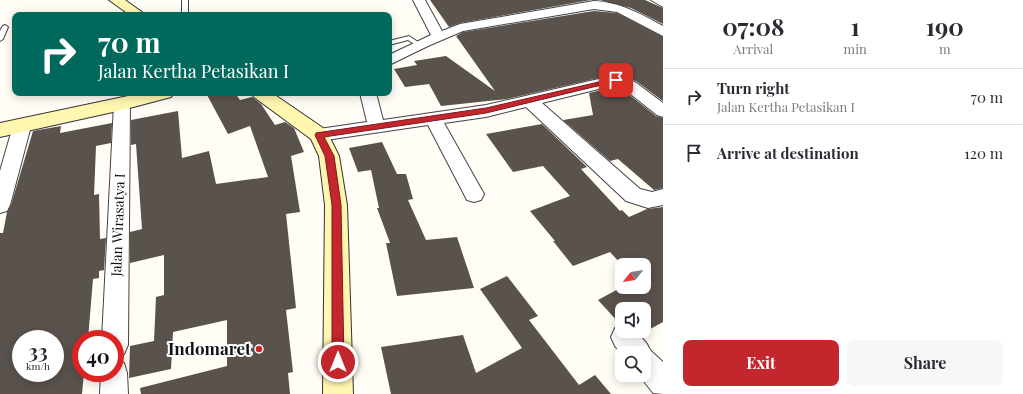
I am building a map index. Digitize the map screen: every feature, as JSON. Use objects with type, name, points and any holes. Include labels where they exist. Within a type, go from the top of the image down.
[{"type":"street","points":[[116,0],[134,12]]},
{"type":"street","points":[[419,0],[438,36]]},
{"type":"street","points":[[657,0],[663,3]]},
{"type":"street","points":[[393,59],[438,36],[460,28],[575,4],[605,4],[619,8],[660,27]]},
{"type":"street","points":[[319,135],[376,125],[486,111],[616,80],[629,85],[663,110]]},
{"type":"street","points":[[0,130],[153,96]]},
{"type":"street","points":[[264,96],[319,135],[329,156],[336,205],[338,394]]},
{"type":"street","points":[[368,96],[376,125]]},
{"type":"street","points":[[529,100],[633,195],[647,201],[654,201],[663,197]]},
{"type":"street","name":"Jalan Wirasatya I","points":[[115,330],[122,104]]},
{"type":"street","points":[[433,118],[474,194]]},
{"type":"street","points":[[0,205],[22,126]]},
{"type":"street","points":[[651,369],[663,383]]},
{"type":"street","points":[[114,382],[114,394]]},
{"type":"lane","points":[[185,0],[185,12]]},
{"type":"lane","points":[[0,39],[5,27]]},
{"type":"lane","points":[[392,42],[409,38],[419,45]]},
{"type":"building","points":[[430,0],[591,0],[460,23],[449,27]]},
{"type":"building","points":[[600,0],[645,0],[663,8],[663,24],[631,8]]},
{"type":"building","points":[[594,11],[617,13],[663,37],[663,101],[636,81],[616,74],[507,99],[441,106],[429,84],[405,87],[394,69],[417,65],[414,61],[446,56],[495,91],[456,36],[463,32]]},
{"type":"building","points":[[615,87],[622,89],[656,116],[663,118],[663,188],[654,190],[618,159],[610,161],[563,120],[593,115],[589,93]]},
{"type":"building","points":[[208,96],[237,96],[240,100],[252,97],[261,104],[275,125],[285,122],[294,128],[304,152],[291,156],[300,212],[286,214],[296,308],[286,310],[293,372],[288,373],[290,394],[141,394],[140,388],[227,366],[227,320],[173,332],[171,369],[129,378],[130,346],[154,341],[156,297],[164,295],[164,255],[130,263],[130,232],[142,229],[136,144],[131,145],[131,120],[178,111],[182,158],[209,151],[216,184],[268,177],[250,126],[228,134]]},
{"type":"building","points":[[112,123],[111,143],[96,146],[94,195],[99,194],[100,239],[106,238],[104,270],[99,271],[99,278],[93,279],[89,330],[72,330],[72,382],[83,382],[82,394],[0,394],[0,233],[3,233],[7,212],[11,205],[33,131],[61,126],[60,133]]},
{"type":"building","points":[[542,124],[587,167],[581,169],[620,211],[622,210],[629,217],[647,209],[663,207],[663,322],[651,329],[651,302],[615,302],[615,319],[598,300],[615,291],[615,294],[651,294],[651,258],[616,258],[610,252],[573,266],[553,241],[555,241],[530,211],[570,196],[543,166],[513,172],[486,134]]},
{"type":"building","points":[[382,142],[397,174],[406,174],[413,199],[408,200],[426,240],[457,237],[474,288],[397,296],[386,243],[390,243],[377,208],[379,208],[371,170],[358,172],[349,148]]},
{"type":"building","points":[[507,276],[538,316],[529,320],[579,385],[595,375],[611,394],[391,394],[381,347],[463,335],[476,373],[522,348],[480,289]]},
{"type":"place","name":"Indomaret","points":[[259,349]]},
{"type":"route","points":[[338,362],[336,205],[329,156],[319,135],[376,125],[486,111],[616,80]]}]
